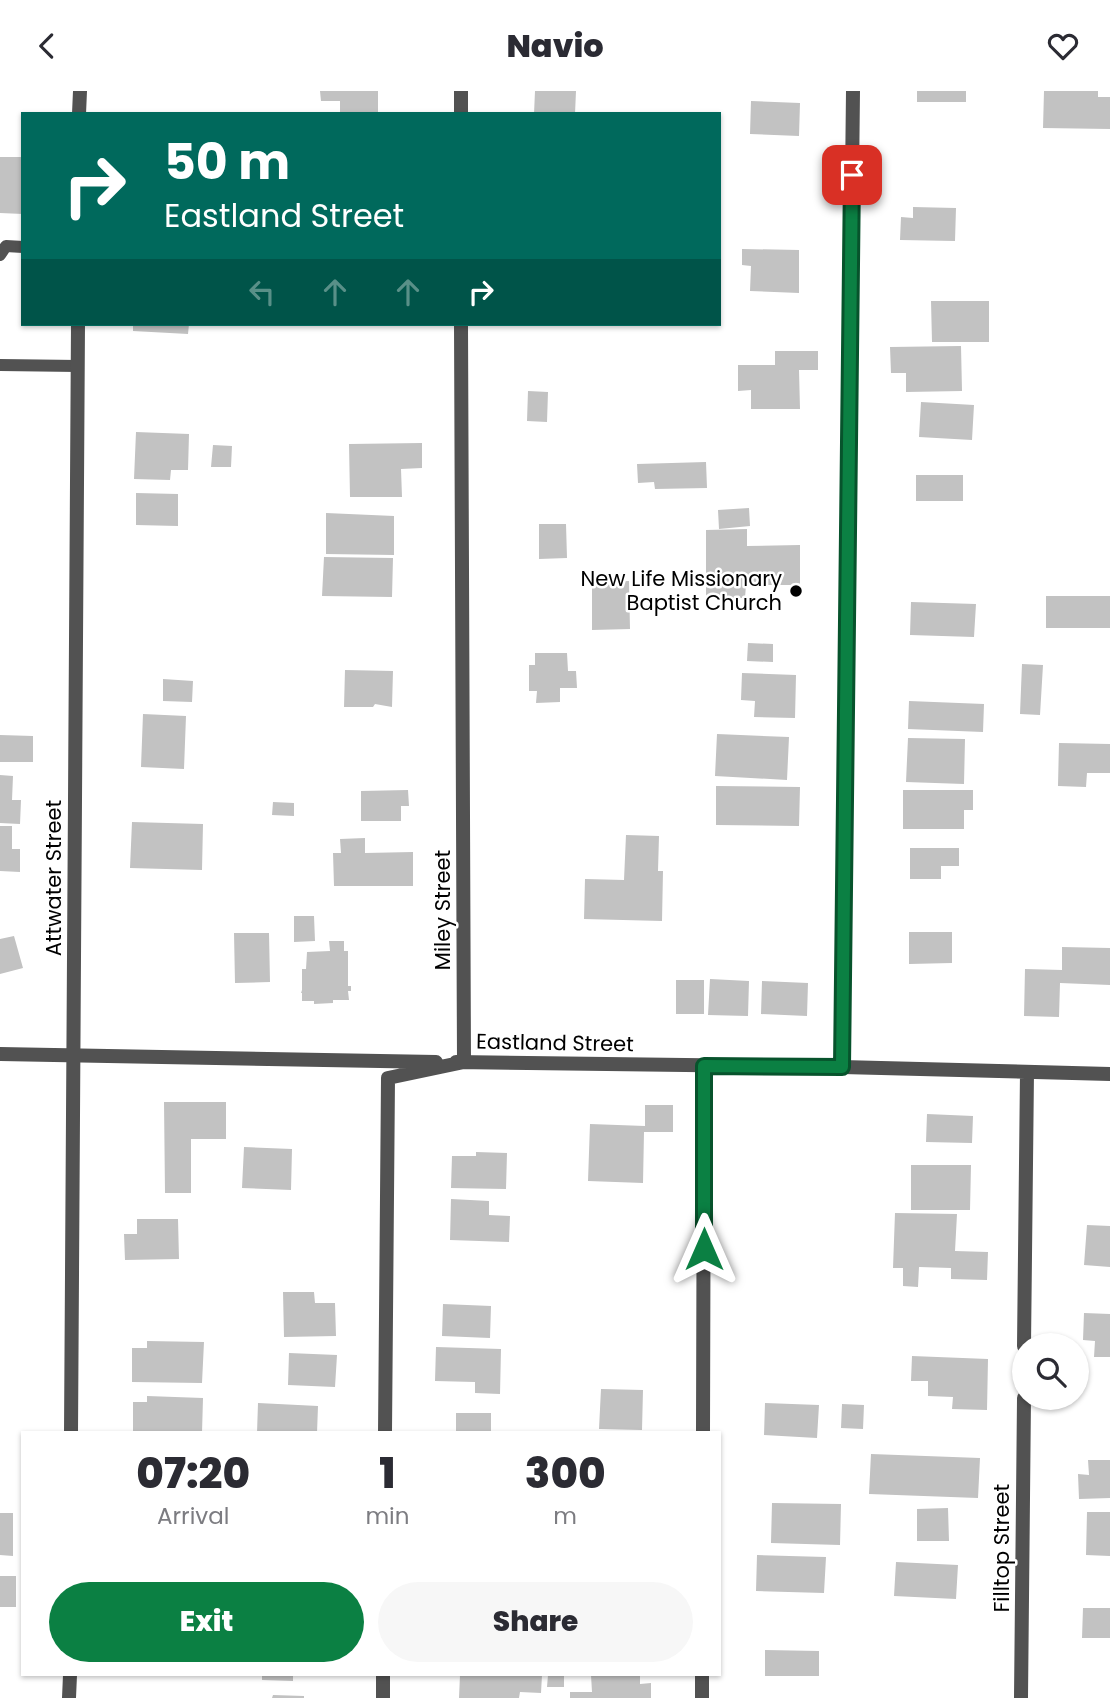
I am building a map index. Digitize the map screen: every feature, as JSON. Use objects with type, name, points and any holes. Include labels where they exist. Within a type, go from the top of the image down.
[{"type":"street","points":[[79,112],[80,91]]},
{"type":"street","points":[[461,91],[461,112]]},
{"type":"street","points":[[842,1067],[853,91]]},
{"type":"street","name":"Attwater Street","points":[[71,1431],[78,326]]},
{"type":"street","name":"Miley Street","points":[[461,326],[464,1062]]},
{"type":"street","name":"Eastland Street","points":[[0,1054],[842,1067],[1110,1074]]},
{"type":"street","points":[[385,1431],[388,1078],[464,1062]]},
{"type":"street","points":[[703,1431],[704,1066]]},
{"type":"street","points":[[1024,1333],[1027,1072]]},
{"type":"street","name":"Filltop Street","points":[[1021,1698],[1024,1410]]},
{"type":"street","points":[[69,1698],[70,1676]]},
{"type":"street","points":[[383,1676],[383,1698]]},
{"type":"street","points":[[702,1676],[702,1698]]},
{"type":"lane","points":[[0,255],[6,246],[21,247]]},
{"type":"lane","points":[[0,365],[78,366]]},
{"type":"building","points":[[320,91],[378,91],[378,112],[340,112],[340,101],[321,101]]},
{"type":"building","points":[[535,91],[576,91],[575,112],[534,112]]},
{"type":"building","points":[[917,91],[966,91],[966,102],[917,102]]},
{"type":"building","points":[[1044,91],[1098,91],[1098,97],[1110,97],[1110,129],[1043,128]]},
{"type":"building","points":[[751,101],[800,103],[799,136],[750,134]]},
{"type":"building","points":[[0,157],[21,157],[21,214],[0,213]]},
{"type":"building","points":[[913,207],[956,208],[955,241],[900,240],[901,217],[913,218]]},
{"type":"building","points":[[742,249],[799,250],[799,293],[750,291],[751,266],[742,265]]},
{"type":"building","points":[[931,301],[989,301],[989,342],[932,342]]},
{"type":"building","points":[[133,326],[189,326],[188,334],[133,331]]},
{"type":"building","points":[[961,346],[962,391],[906,392],[906,373],[891,373],[890,347]]},
{"type":"building","points":[[775,351],[818,351],[818,370],[799,370],[800,409],[751,409],[751,390],[738,391],[738,365],[775,365]]},
{"type":"building","points":[[528,391],[548,392],[547,422],[527,421]]},
{"type":"building","points":[[921,402],[974,405],[972,440],[919,437]]},
{"type":"building","points":[[136,432],[189,434],[188,470],[171,470],[170,480],[134,479]]},
{"type":"building","points":[[422,443],[422,468],[401,469],[402,497],[350,497],[349,444]]},
{"type":"building","points":[[213,445],[232,446],[231,467],[211,467]]},
{"type":"building","points":[[706,462],[707,488],[655,489],[654,482],[638,483],[637,464]]},
{"type":"building","points":[[916,475],[963,475],[963,501],[916,501]]},
{"type":"building","points":[[136,493],[178,494],[178,526],[136,525]]},
{"type":"building","points":[[749,508],[750,526],[719,529],[718,510]]},
{"type":"building","points":[[326,513],[394,516],[394,555],[326,554]]},
{"type":"building","points":[[539,524],[566,524],[567,558],[539,559]]},
{"type":"building","points":[[747,529],[747,546],[800,545],[800,585],[746,585],[745,598],[706,598],[706,530]]},
{"type":"building","points":[[324,557],[393,558],[392,597],[322,596]]},
{"type":"building","points":[[629,581],[630,629],[592,630],[592,582]]},
{"type":"building","points":[[1046,596],[1110,596],[1110,628],[1046,628]]},
{"type":"building","points":[[911,602],[976,604],[974,637],[910,635]]},
{"type":"building","points":[[748,643],[773,644],[773,662],[747,661]]},
{"type":"building","points":[[535,653],[567,653],[568,671],[576,671],[577,688],[560,688],[560,702],[536,703],[537,691],[529,691],[529,665],[535,665]]},
{"type":"building","points":[[1022,664],[1043,665],[1040,715],[1020,714]]},
{"type":"building","points":[[345,670],[393,671],[392,707],[375,704],[373,707],[344,707]]},
{"type":"building","points":[[742,673],[796,675],[795,718],[754,717],[755,701],[741,700]]},
{"type":"building","points":[[163,679],[193,681],[192,702],[163,701]]},
{"type":"building","points":[[909,701],[984,704],[983,732],[908,729]]},
{"type":"building","points":[[143,714],[186,716],[184,769],[141,767]]},
{"type":"building","points":[[717,734],[789,737],[787,780],[715,776]]},
{"type":"building","points":[[0,735],[33,736],[33,762],[0,762]]},
{"type":"building","points":[[908,738],[965,739],[964,784],[906,782]]},
{"type":"building","points":[[1059,743],[1110,744],[1110,773],[1087,773],[1086,787],[1058,786]]},
{"type":"building","points":[[0,775],[13,776],[12,800],[21,800],[20,824],[0,823]]},
{"type":"building","points":[[716,786],[800,787],[799,826],[716,825]]},
{"type":"building","points":[[408,790],[409,806],[401,806],[401,821],[361,821],[361,791]]},
{"type":"building","points":[[903,790],[973,790],[973,810],[964,810],[964,829],[903,829]]},
{"type":"building","points":[[273,802],[294,803],[294,816],[272,815]]},
{"type":"building","points":[[132,822],[203,824],[202,870],[130,868]]},
{"type":"building","points":[[0,826],[12,826],[12,849],[20,849],[20,872],[0,871]]},
{"type":"building","points":[[626,835],[659,836],[658,871],[663,871],[662,921],[584,919],[585,879],[624,880]]},
{"type":"building","points":[[365,838],[365,853],[413,852],[413,886],[334,886],[333,853],[341,853],[340,839]]},
{"type":"building","points":[[910,848],[959,848],[959,866],[941,866],[941,879],[910,879]]},
{"type":"building","points":[[294,916],[314,916],[315,941],[294,942]]},
{"type":"building","points":[[909,932],[952,932],[952,963],[909,964]]},
{"type":"building","points":[[234,933],[269,933],[270,982],[235,983]]},
{"type":"building","points":[[14,936],[23,968],[0,974],[0,939]]},
{"type":"building","points":[[329,941],[344,941],[344,951],[348,951],[348,986],[351,986],[351,991],[348,991],[349,1000],[314,1004],[314,1001],[302,1001],[302,969],[306,969],[307,952],[330,951]]},
{"type":"building","points":[[1062,947],[1110,948],[1110,985],[1060,983],[1059,1017],[1024,1016],[1025,969],[1062,970]]},
{"type":"building","points":[[710,979],[749,981],[748,1016],[708,1015]]},
{"type":"building","points":[[676,980],[704,980],[704,1014],[676,1014]]},
{"type":"building","points":[[762,981],[808,983],[807,1016],[761,1014]]},
{"type":"building","points":[[164,1102],[226,1102],[226,1139],[191,1139],[191,1193],[165,1193]]},
{"type":"building","points":[[645,1105],[673,1105],[673,1132],[644,1132],[643,1183],[588,1181],[590,1124],[645,1126]]},
{"type":"building","points":[[927,1114],[973,1116],[972,1143],[926,1142]]},
{"type":"building","points":[[244,1147],[292,1149],[291,1190],[242,1188]]},
{"type":"building","points":[[476,1152],[507,1153],[506,1189],[451,1188],[452,1156],[476,1156]]},
{"type":"building","points":[[911,1165],[971,1165],[970,1210],[911,1210]]},
{"type":"building","points":[[451,1199],[489,1201],[489,1215],[510,1216],[509,1242],[450,1240]]},
{"type":"building","points":[[895,1213],[957,1214],[955,1251],[988,1252],[987,1280],[951,1279],[951,1268],[919,1267],[918,1287],[903,1286],[903,1268],[893,1268]]},
{"type":"building","points":[[137,1219],[178,1219],[179,1259],[125,1260],[124,1234],[137,1234]]},
{"type":"building","points":[[1087,1225],[1110,1226],[1110,1267],[1084,1265]]},
{"type":"building","points":[[283,1292],[314,1292],[315,1303],[335,1303],[336,1336],[284,1337]]},
{"type":"building","points":[[443,1304],[491,1306],[490,1338],[442,1336]]},
{"type":"building","points":[[1084,1313],[1110,1314],[1110,1357],[1094,1357],[1095,1341],[1089,1340],[1089,1333],[1083,1333]]},
{"type":"building","points":[[147,1341],[204,1342],[202,1383],[132,1382],[132,1348],[147,1348]]},
{"type":"building","points":[[436,1347],[501,1349],[500,1394],[475,1393],[475,1382],[435,1381]]},
{"type":"building","points":[[289,1353],[337,1355],[335,1387],[288,1385]]},
{"type":"building","points":[[912,1356],[988,1359],[987,1410],[952,1409],[953,1397],[928,1396],[928,1381],[911,1381]]},
{"type":"building","points":[[601,1389],[643,1390],[642,1430],[599,1429]]},
{"type":"building","points":[[147,1396],[203,1398],[202,1431],[133,1431],[133,1402],[147,1402]]},
{"type":"building","points":[[258,1403],[318,1406],[317,1431],[257,1431]]},
{"type":"building","points":[[765,1403],[819,1405],[817,1438],[764,1435]]},
{"type":"building","points":[[842,1404],[864,1405],[863,1429],[841,1428]]},
{"type":"building","points":[[456,1413],[491,1413],[491,1431],[456,1431]]},
{"type":"building","points":[[871,1454],[980,1458],[978,1498],[869,1494]]},
{"type":"building","points":[[1088,1460],[1110,1460],[1110,1498],[1079,1499],[1078,1474],[1089,1475]]},
{"type":"building","points":[[772,1503],[841,1504],[840,1545],[771,1543]]},
{"type":"building","points":[[948,1508],[949,1541],[917,1541],[917,1509]]},
{"type":"building","points":[[1087,1512],[1110,1512],[1110,1556],[1086,1555]]},
{"type":"building","points":[[0,1513],[13,1513],[13,1556],[0,1555]]},
{"type":"building","points":[[757,1555],[826,1557],[824,1593],[756,1591]]},
{"type":"building","points":[[896,1562],[958,1565],[956,1599],[894,1596]]},
{"type":"building","points":[[0,1576],[16,1576],[16,1607],[0,1607]]},
{"type":"building","points":[[1083,1608],[1110,1608],[1110,1638],[1082,1638]]},
{"type":"building","points":[[765,1650],[819,1651],[819,1676],[765,1676]]},
{"type":"building","points":[[262,1676],[293,1676],[293,1681],[262,1680]]},
{"type":"building","points":[[460,1676],[542,1676],[541,1693],[520,1692],[519,1698],[459,1698]]},
{"type":"building","points":[[548,1676],[564,1676],[564,1687],[547,1687]]},
{"type":"building","points":[[591,1676],[640,1676],[640,1684],[651,1683],[651,1698],[570,1698],[570,1692],[592,1692]]},
{"type":"building","points":[[273,1695],[304,1696],[304,1698],[272,1698]]},
{"type":"place","name":"New Life Missionary Baptist Church","points":[[796,591]]},
{"type":"route","points":[[704,1249],[704,1066],[842,1067],[852,175]]}]
